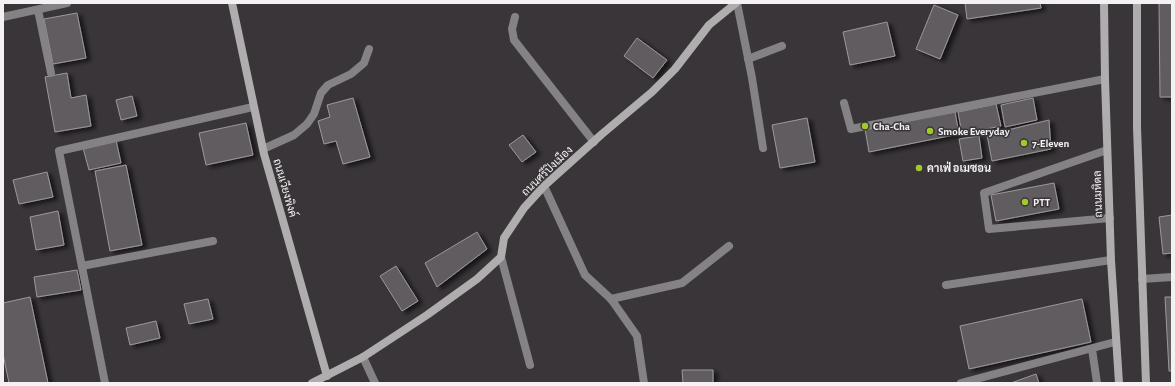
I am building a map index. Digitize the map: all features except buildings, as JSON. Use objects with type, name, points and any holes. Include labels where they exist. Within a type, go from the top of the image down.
[{"type":"street","points":[[3,18],[67,3]]},
{"type":"street","name":"ถนนเวียงพิงค์","points":[[232,3],[262,149],[327,376]]},
{"type":"street","points":[[737,3],[763,148]]},
{"type":"street","name":"ถนนศรีปิงเมือง","points":[[501,257],[504,238],[524,208],[544,186],[657,88],[675,69],[709,25],[737,3]]},
{"type":"street","name":"ถนนมหิดล","points":[[1104,3],[1111,260],[1115,342],[1119,383]]},
{"type":"street","points":[[1137,3],[1138,127],[1146,383]]},
{"type":"street","points":[[38,10],[51,73]]},
{"type":"street","points":[[515,17],[512,29],[514,40],[594,142]]},
{"type":"street","points":[[748,59],[782,46]]},
{"type":"street","points":[[262,149],[294,135],[307,124],[314,114],[321,93],[328,85],[351,74],[364,63],[369,49]]},
{"type":"street","points":[[844,103],[852,129],[1105,79]]},
{"type":"street","points":[[105,383],[59,151],[253,107]]},
{"type":"street","points":[[1107,150],[984,193],[989,229],[1110,218]]},
{"type":"street","points":[[544,186],[585,275],[611,300],[637,336],[644,383]]},
{"type":"street","points":[[82,266],[213,241]]},
{"type":"street","points":[[611,300],[682,283],[729,246]]},
{"type":"street","points":[[312,383],[363,357],[427,315],[478,279],[501,257],[530,365]]},
{"type":"street","points":[[946,285],[1111,260]]},
{"type":"street","points":[[1142,279],[1172,277]]},
{"type":"street","points":[[961,383],[1115,342]]},
{"type":"street","points":[[1092,349],[1097,383]]},
{"type":"street","points":[[363,357],[375,383]]},
{"type":"place","name":"Cha-Cha","points":[[865,126]]},
{"type":"place","name":"Smoke Everyday","points":[[930,131]]},
{"type":"place","name":"7-Eleven","points":[[1024,143]]},
{"type":"place","name":"คาเฟ่ อเมซอน","points":[[919,168]]},
{"type":"place","name":"PTT","points":[[1025,202]]}]
